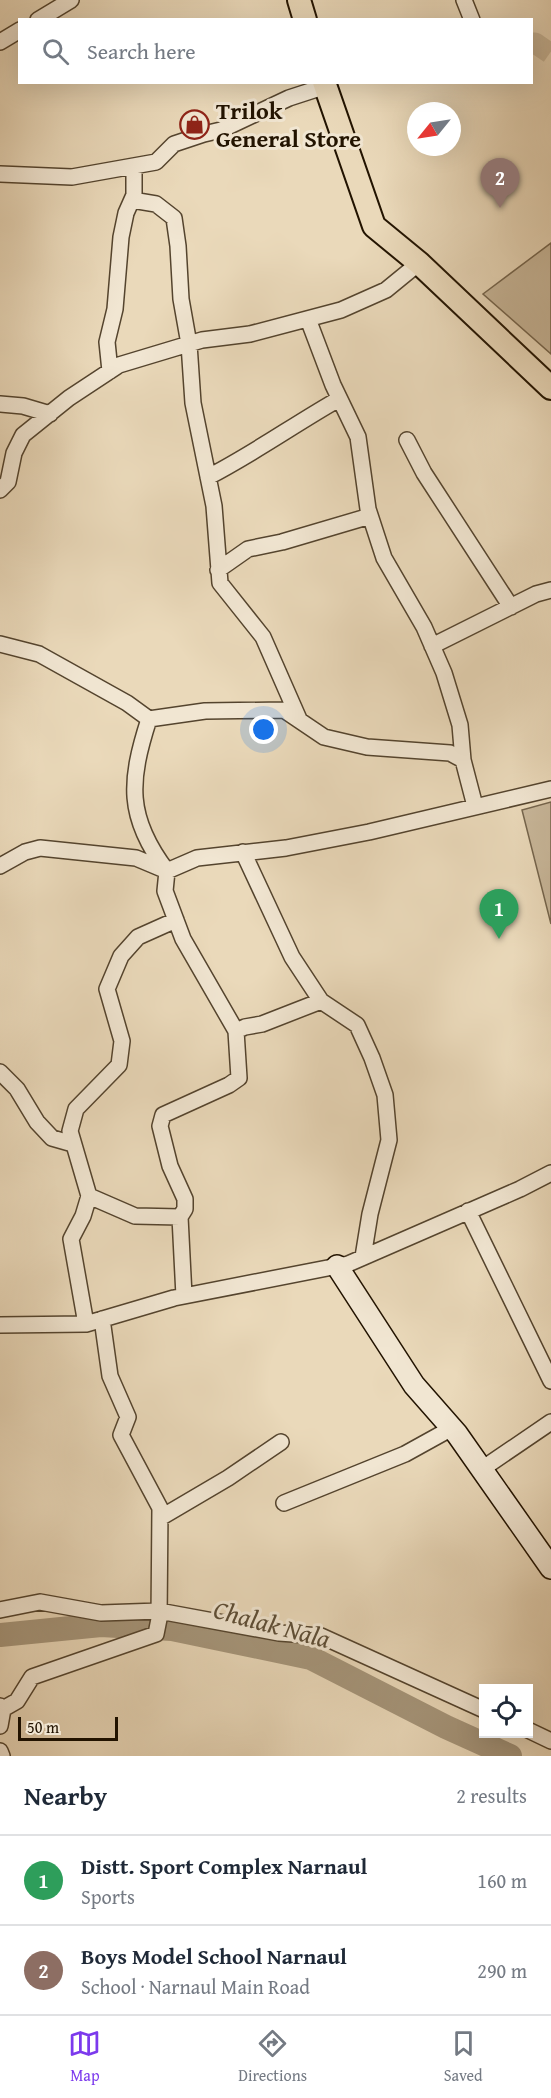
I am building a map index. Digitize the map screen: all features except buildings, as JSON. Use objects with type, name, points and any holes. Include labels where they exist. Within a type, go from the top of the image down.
[{"type":"main road","points":[[299,0],[304,18]]},
{"type":"main road","points":[[330,84],[374,226],[419,263],[551,388]]},
{"type":"street","points":[[41,18],[70,0]]},
{"type":"street","points":[[464,0],[471,18]]},
{"type":"street","points":[[0,42],[18,31]]},
{"type":"street","points":[[0,174],[72,177],[156,162],[174,144],[221,130],[290,98],[330,84]]},
{"type":"street","points":[[110,371],[107,342],[115,309],[121,237],[126,213],[134,195],[134,166]]},
{"type":"street","points":[[132,200],[156,204],[174,218],[181,299],[189,344],[193,403],[214,506],[220,583],[263,637],[299,719]]},
{"type":"street","points":[[0,490],[8,482],[14,453],[23,435],[69,399],[119,365],[202,340],[250,334],[341,310],[386,290],[419,263]]},
{"type":"street","points":[[308,319],[339,399],[358,437],[370,516],[384,558],[424,627],[444,673],[460,725],[463,760],[475,806]]},
{"type":"street","points":[[208,477],[243,459],[300,421],[339,399]]},
{"type":"street","points":[[0,404],[23,406],[50,414]]},
{"type":"street","points":[[406,440],[424,473],[511,607]]},
{"type":"street","points":[[218,570],[248,549],[282,542],[370,516]]},
{"type":"street","points":[[432,646],[536,594],[551,590]]},
{"type":"street","points":[[0,644],[39,654],[127,703],[149,719],[205,711],[284,710],[324,736],[367,747],[450,753],[463,760]]},
{"type":"street","points":[[149,719],[139,751],[133,789],[138,818],[151,850],[167,871],[165,891],[183,939],[236,1031],[239,1078],[229,1085],[164,1115],[160,1126],[170,1166],[185,1199],[185,1209],[180,1217],[184,1296]]},
{"type":"street","points":[[0,866],[25,852],[40,848],[135,858],[167,871],[197,858],[296,846],[551,789]]},
{"type":"street","points":[[243,852],[292,957],[321,1002],[357,1025],[385,1095],[389,1140],[370,1214],[363,1257]]},
{"type":"street","points":[[86,1323],[71,1239],[83,1216],[88,1196],[70,1131],[76,1108],[118,1065],[122,1041],[107,989],[121,956],[138,937],[176,920]]},
{"type":"street","points":[[236,1031],[321,1002]]},
{"type":"street","points":[[0,1072],[17,1089],[37,1122],[52,1138],[73,1144]]},
{"type":"street","points":[[0,1325],[86,1323],[184,1296],[348,1264],[551,1173]]},
{"type":"street","points":[[88,1196],[135,1216],[180,1217]]},
{"type":"street","points":[[468,1211],[551,1381]]},
{"type":"street","points":[[337,1266],[414,1385],[452,1428],[551,1568]]},
{"type":"street","points":[[102,1319],[110,1376],[128,1418],[121,1435],[160,1508],[158,1621]]},
{"type":"street","points":[[482,1469],[551,1422]]},
{"type":"street","points":[[285,1503],[405,1454],[452,1428]]},
{"type":"street","points":[[160,1518],[228,1478],[281,1442]]},
{"type":"street","points":[[0,1610],[40,1602],[158,1621],[321,1636],[479,1708]]},
{"type":"street","points":[[0,1726],[1,1707],[17,1701],[32,1677],[158,1621]]},
{"type":"street","points":[[533,1732],[551,1741]]},
{"type":"street","points":[[0,1751],[2,1756]]},
{"type":"shaded area","points":[[551,243],[551,354],[483,294]]},
{"type":"shaded area","points":[[551,802],[551,924],[522,810]]},
{"type":"waterway","name":"Chalak Nala","points":[[0,1635],[101,1625],[172,1629],[311,1658],[446,1727],[510,1756]]},
{"type":"tunnel","points":[[533,43],[551,54]]},
{"type":"place","name":"Trilok General Store","points":[[195,125]]},
{"type":"place","name":"Boys Model School Narnaul","points":[[500,208]]},
{"type":"place","name":"Distt. Sport Complex Narnaul","points":[[499,939]]}]
